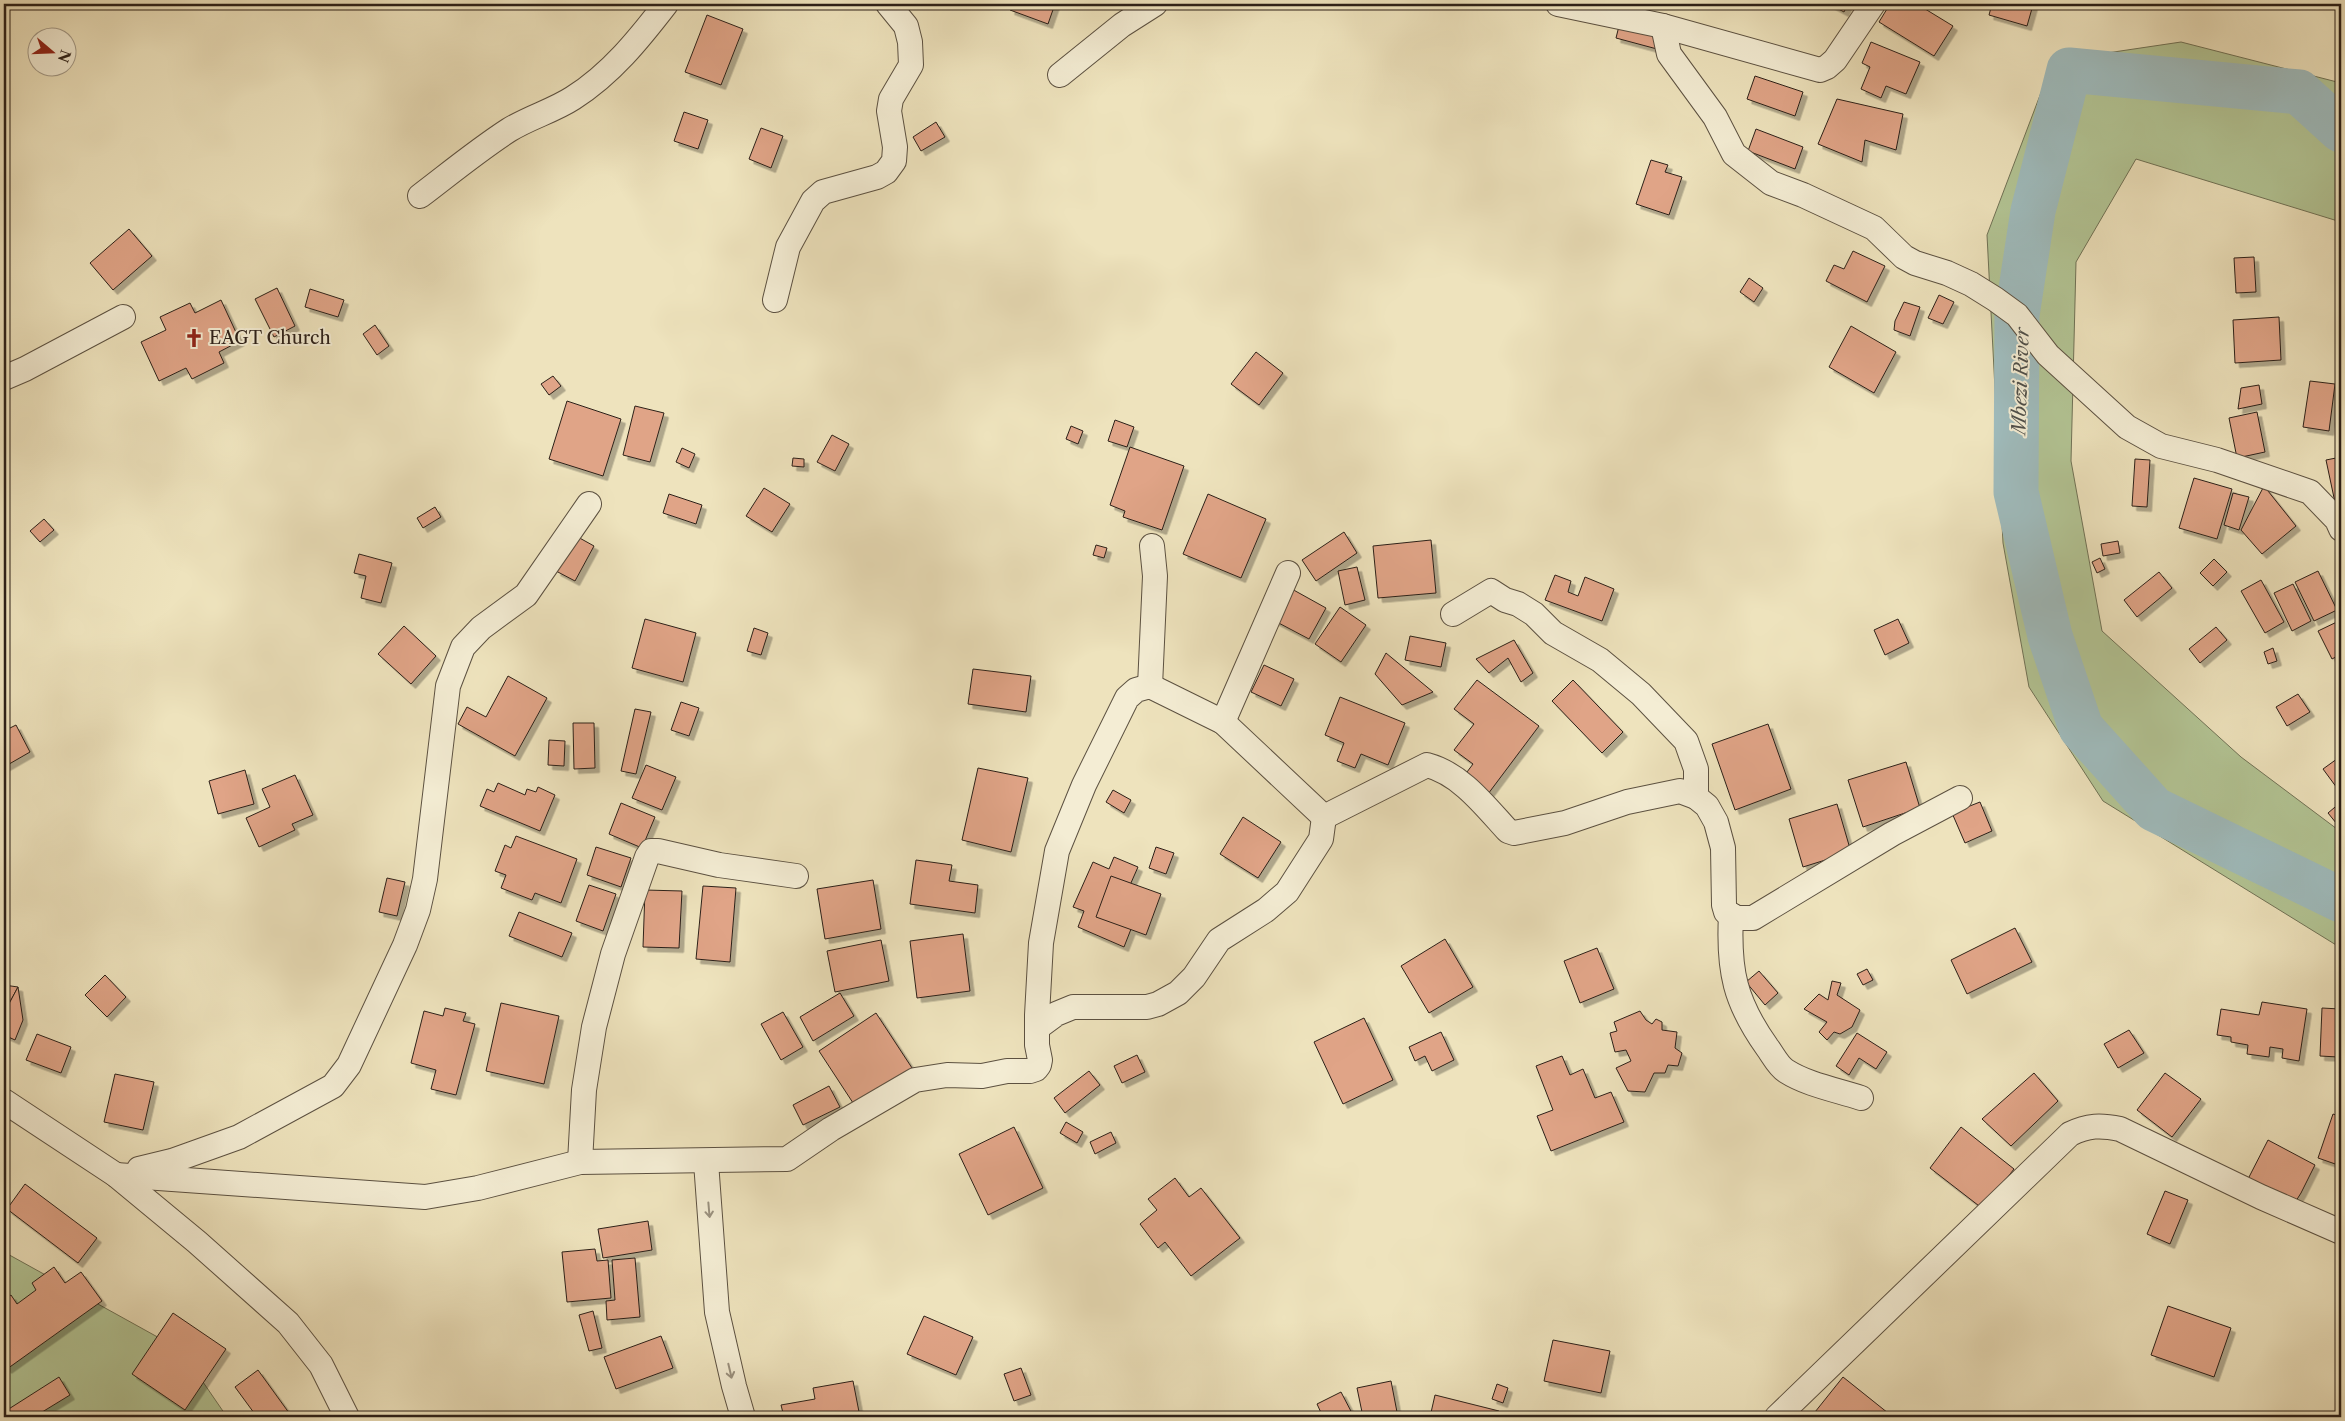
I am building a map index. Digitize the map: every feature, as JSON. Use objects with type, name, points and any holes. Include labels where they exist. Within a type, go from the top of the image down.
[{"type":"street","points":[[420,196],[506,132],[528,118],[573,98],[595,81],[636,44],[666,4]]},
{"type":"street","points":[[776,300],[788,247],[813,201],[823,192],[876,177],[886,172],[894,161],[895,147],[889,111],[890,99],[911,65],[910,42],[906,26],[888,4]]},
{"type":"street","points":[[1060,75],[1122,24],[1155,4]]},
{"type":"street","points":[[1558,4],[1663,26],[1820,70],[1835,60],[1873,4]]},
{"type":"street","points":[[1663,26],[1669,54],[1715,117],[1734,154],[1771,183],[1803,195],[1874,228],[1904,257],[1915,263],[1947,273],[1995,299],[2016,315],[2048,355],[2127,427],[2161,446],[2217,460],[2310,492],[2337,520],[2341,529]]},
{"type":"street","points":[[4,378],[25,369],[123,317]]},
{"type":"street","points":[[116,1175],[172,1161],[239,1137],[333,1086],[349,1065],[405,944],[418,910],[426,870],[448,686],[454,667],[463,648],[481,628],[526,595],[589,504]]},
{"type":"street","points":[[1150,686],[1155,576],[1152,546]]},
{"type":"street","points":[[1223,722],[1288,573]]},
{"type":"street","points":[[1453,614],[1492,591],[1505,600],[1518,604],[1534,614],[1553,633],[1600,660],[1641,694],[1686,741],[1696,769],[1696,797]]},
{"type":"street","points":[[116,1175],[276,1185],[425,1198],[478,1188],[580,1162],[706,1162],[787,1159],[831,1128],[915,1080],[946,1075],[982,1076],[1007,1071],[1030,1071],[1036,1069],[1039,1065],[1037,1028],[1041,943],[1057,851],[1084,785],[1127,698],[1136,690],[1150,686],[1223,722],[1324,817]]},
{"type":"street","points":[[1324,817],[1428,765],[1448,772],[1477,797],[1508,831],[1514,833],[1565,823],[1650,796],[1680,791],[1696,797],[1707,806],[1716,822],[1723,848],[1724,905],[1726,912],[1730,916],[1753,918],[1892,834],[1960,798]]},
{"type":"street","points":[[1037,1028],[1056,1014],[1073,1007],[1147,1007],[1158,1004],[1178,993],[1194,977],[1219,940],[1266,910],[1286,892],[1322,839],[1324,817]]},
{"type":"street","points":[[580,1162],[584,1090],[594,1027],[613,954],[646,857],[652,851],[658,851],[719,865],[796,876]]},
{"type":"street","points":[[1730,916],[1729,948],[1737,994],[1749,1022],[1776,1061],[1786,1071],[1808,1081],[1861,1098]]},
{"type":"street","points":[[4,1101],[116,1175],[288,1323],[321,1366],[347,1417]]},
{"type":"street","points":[[1777,1417],[2070,1134],[2084,1127],[2100,1125],[2120,1129],[2261,1197],[2341,1232]]},
{"type":"street","points":[[706,1162],[717,1312],[743,1417]]},
{"type":"green space","points":[[2181,42],[2341,83],[2341,222],[2136,159],[2076,262],[2071,461],[2102,631],[2241,757],[2341,832],[2341,948],[2103,801],[2029,687],[2003,543],[1987,235],[2053,61]]},
{"type":"green space","points":[[4,1252],[181,1350],[227,1417],[4,1417]]},
{"type":"building","points":[[1012,4],[1055,4],[1048,24],[1010,10]]},
{"type":"building","points":[[1829,4],[1848,4],[1844,12]]},
{"type":"building","points":[[1890,4],[1917,4],[1953,26],[1934,56],[1879,22]]},
{"type":"building","points":[[1992,4],[2033,5],[2027,26],[1989,15]]},
{"type":"building","points":[[707,15],[743,29],[721,85],[685,72]]},
{"type":"building","points":[[1621,18],[1662,30],[1657,49],[1616,38]]},
{"type":"building","points":[[1871,42],[1920,62],[1906,94],[1886,86],[1881,98],[1861,89],[1870,67],[1862,63]]},
{"type":"building","points":[[1755,76],[1803,92],[1795,116],[1747,99]]},
{"type":"building","points":[[1837,99],[1903,114],[1896,150],[1865,140],[1862,162],[1818,144]]},
{"type":"building","points":[[684,112],[708,120],[698,149],[674,141]]},
{"type":"building","points":[[936,122],[945,137],[921,151],[913,137]]},
{"type":"building","points":[[761,128],[783,136],[771,168],[749,159]]},
{"type":"building","points":[[1756,129],[1803,147],[1795,169],[1748,151]]},
{"type":"building","points":[[1651,160],[1668,165],[1665,172],[1682,177],[1669,215],[1636,204]]},
{"type":"building","points":[[129,229],[152,256],[113,290],[90,263]]},
{"type":"building","points":[[1853,251],[1885,266],[1867,302],[1826,281],[1834,265],[1844,269]]},
{"type":"building","points":[[2254,257],[2256,292],[2236,293],[2234,258]]},
{"type":"building","points":[[1749,278],[1763,288],[1754,302],[1740,292]]},
{"type":"building","points":[[277,288],[295,326],[274,337],[255,299]]},
{"type":"building","points":[[310,289],[344,300],[338,317],[305,307]]},
{"type":"building","points":[[1939,295],[1954,302],[1943,324],[1928,318]]},
{"type":"building","points":[[221,300],[240,341],[219,352],[224,363],[192,379],[186,368],[159,381],[141,342],[166,330],[160,317],[190,303],[195,313]]},
{"type":"building","points":[[1904,302],[1920,307],[1910,336],[1894,330],[1895,321]]},
{"type":"building","points":[[2279,317],[2281,360],[2235,363],[2233,320]]},
{"type":"building","points":[[375,325],[389,346],[377,355],[363,334]]},
{"type":"building","points":[[1851,326],[1896,352],[1874,393],[1829,367]]},
{"type":"building","points":[[1256,352],[1283,373],[1259,405],[1231,384]]},
{"type":"building","points":[[553,376],[561,386],[549,395],[541,384]]},
{"type":"building","points":[[2310,381],[2335,384],[2329,431],[2303,427]]},
{"type":"building","points":[[2259,385],[2262,404],[2238,409],[2241,388]]},
{"type":"building","points":[[567,401],[621,419],[603,476],[549,459]]},
{"type":"building","points":[[635,406],[664,413],[650,462],[623,455]]},
{"type":"building","points":[[2257,412],[2265,452],[2237,458],[2229,418]]},
{"type":"building","points":[[1115,420],[1134,427],[1127,447],[1108,441]]},
{"type":"building","points":[[1071,426],[1083,431],[1078,444],[1066,439]]},
{"type":"building","points":[[832,435],[849,444],[835,471],[817,462]]},
{"type":"building","points":[[1130,447],[1184,466],[1162,530],[1123,517],[1125,511],[1110,505]]},
{"type":"building","points":[[682,448],[695,454],[689,468],[676,462]]},
{"type":"building","points":[[2341,457],[2341,525],[2340,526],[2326,460]]},
{"type":"building","points":[[793,458],[804,459],[804,467],[792,466]]},
{"type":"building","points":[[2135,459],[2150,460],[2147,507],[2132,506]]},
{"type":"building","points":[[2194,478],[2232,489],[2217,539],[2179,528]]},
{"type":"building","points":[[2264,486],[2296,526],[2262,554],[2241,530]]},
{"type":"building","points":[[764,488],[790,504],[772,532],[746,516]]},
{"type":"building","points":[[2233,493],[2249,497],[2239,530],[2224,525]]},
{"type":"building","points":[[669,494],[702,505],[696,524],[663,513]]},
{"type":"building","points":[[1208,494],[1266,519],[1241,578],[1183,554]]},
{"type":"building","points":[[435,507],[441,517],[423,528],[417,518]]},
{"type":"building","points":[[44,519],[54,530],[40,542],[30,531]]},
{"type":"building","points":[[1344,532],[1357,553],[1316,581],[1302,560]]},
{"type":"building","points":[[576,536],[594,546],[575,581],[556,571]]},
{"type":"building","points":[[1431,540],[1436,593],[1378,598],[1373,546]]},
{"type":"building","points":[[2118,541],[2120,553],[2103,556],[2101,544]]},
{"type":"building","points":[[1096,545],[1107,548],[1104,558],[1093,555]]},
{"type":"building","points":[[359,554],[392,563],[381,603],[361,598],[366,576],[354,573]]},
{"type":"building","points":[[2100,558],[2105,569],[2097,573],[2092,562]]},
{"type":"building","points":[[2214,559],[2227,572],[2213,586],[2200,573]]},
{"type":"building","points":[[1357,567],[1365,600],[1345,605],[1338,571]]},
{"type":"building","points":[[2318,571],[2337,610],[2314,621],[2295,582]]},
{"type":"building","points":[[2159,572],[2172,588],[2137,617],[2124,600]]},
{"type":"building","points":[[1555,575],[1571,581],[1568,592],[1578,596],[1585,577],[1614,589],[1602,621],[1545,600]]},
{"type":"building","points":[[2261,580],[2284,622],[2265,633],[2241,591]]},
{"type":"building","points":[[2293,584],[2311,621],[2292,631],[2274,593]]},
{"type":"building","points":[[1290,588],[1326,608],[1309,639],[1273,620]]},
{"type":"building","points":[[1340,607],[1366,625],[1341,662],[1315,644]]},
{"type":"building","points":[[645,619],[696,633],[683,682],[632,668]]},
{"type":"building","points":[[1898,619],[1909,643],[1885,655],[1874,630]]},
{"type":"building","points":[[2341,620],[2341,654],[2332,659],[2318,631]]},
{"type":"building","points":[[404,626],[436,656],[411,684],[378,654]]},
{"type":"building","points":[[2216,627],[2227,640],[2200,663],[2189,649]]},
{"type":"building","points":[[754,628],[768,633],[761,655],[747,651]]},
{"type":"building","points":[[1410,636],[1446,643],[1441,667],[1405,660]]},
{"type":"building","points":[[1514,640],[1533,673],[1521,682],[1508,658],[1489,673],[1476,659]]},
{"type":"building","points":[[2273,648],[2277,661],[2268,664],[2264,652]]},
{"type":"building","points":[[1386,653],[1433,692],[1402,705],[1375,674]]},
{"type":"building","points":[[1264,665],[1294,679],[1281,706],[1251,692]]},
{"type":"building","points":[[973,669],[1031,676],[1026,712],[968,704]]},
{"type":"building","points":[[508,676],[547,698],[515,756],[458,724],[467,707],[486,717]]},
{"type":"building","points":[[1477,680],[1539,726],[1488,794],[1464,776],[1473,764],[1454,750],[1474,724],[1454,709]]},
{"type":"building","points":[[1573,680],[1623,732],[1602,753],[1552,701]]},
{"type":"building","points":[[2298,694],[2310,712],[2287,726],[2276,707]]},
{"type":"building","points":[[1340,697],[1405,723],[1388,765],[1361,754],[1355,768],[1337,761],[1344,743],[1325,735]]},
{"type":"building","points":[[681,702],[699,708],[689,736],[671,730]]},
{"type":"building","points":[[635,709],[651,712],[636,774],[621,771]]},
{"type":"building","points":[[573,723],[594,723],[595,768],[574,769]]},
{"type":"building","points":[[1768,724],[1791,789],[1735,810],[1712,744]]},
{"type":"building","points":[[16,725],[30,752],[4,767],[4,731]]},
{"type":"building","points":[[549,740],[565,741],[564,766],[548,765]]},
{"type":"building","points":[[2341,756],[2341,785],[2337,788],[2323,769]]},
{"type":"building","points":[[1906,762],[1920,808],[1863,827],[1848,780]]},
{"type":"building","points":[[646,765],[676,777],[662,810],[632,798]]},
{"type":"building","points":[[978,768],[1028,778],[1011,852],[962,840]]},
{"type":"building","points":[[245,770],[254,804],[218,814],[209,781]]},
{"type":"building","points":[[295,775],[313,815],[292,824],[295,830],[259,847],[246,818],[270,807],[262,789]]},
{"type":"building","points":[[498,783],[525,795],[527,789],[536,792],[538,787],[555,795],[540,831],[480,806],[487,789],[494,792]]},
{"type":"building","points":[[1113,790],[1131,800],[1124,813],[1106,802]]},
{"type":"building","points":[[1980,802],[1992,831],[1965,843],[1952,813]]},
{"type":"building","points":[[2341,802],[2341,829],[2328,813]]},
{"type":"building","points":[[621,803],[655,817],[642,848],[609,834]]},
{"type":"building","points":[[1837,804],[1851,852],[1803,867],[1789,819]]},
{"type":"building","points":[[1243,817],[1281,842],[1258,878],[1220,854]]},
{"type":"building","points":[[516,836],[577,859],[561,903],[535,893],[532,900],[501,888],[506,875],[495,871],[505,845],[511,848]]},
{"type":"building","points":[[596,847],[631,858],[621,887],[587,875]]},
{"type":"building","points":[[1156,847],[1174,853],[1166,874],[1149,868]]},
{"type":"building","points":[[1114,857],[1138,867],[1123,901],[1116,898],[1109,914],[1133,924],[1124,947],[1078,927],[1084,911],[1073,907],[1093,862],[1109,869]]},
{"type":"building","points":[[916,860],[952,865],[949,881],[978,885],[975,913],[910,904]]},
{"type":"building","points":[[1111,876],[1161,894],[1146,935],[1096,917]]},
{"type":"building","points":[[387,878],[405,882],[397,916],[379,912]]},
{"type":"building","points":[[873,880],[881,929],[825,939],[817,889]]},
{"type":"building","points":[[589,885],[616,894],[603,931],[576,921]]},
{"type":"building","points":[[703,886],[736,888],[730,962],[696,959]]},
{"type":"building","points":[[645,890],[682,891],[679,948],[643,947]]},
{"type":"building","points":[[519,912],[572,933],[562,957],[509,936]]},
{"type":"building","points":[[2015,928],[2032,962],[1967,994],[1951,960]]},
{"type":"building","points":[[963,934],[970,991],[917,998],[910,941]]},
{"type":"building","points":[[1445,939],[1473,987],[1429,1013],[1401,966]]},
{"type":"building","points":[[881,940],[889,981],[835,992],[827,951]]},
{"type":"building","points":[[1597,948],[1614,989],[1580,1003],[1564,961]]},
{"type":"building","points":[[1867,969],[1873,980],[1863,985],[1857,974]]},
{"type":"building","points":[[1759,971],[1778,993],[1765,1005],[1746,982]]},
{"type":"building","points":[[105,975],[126,997],[107,1017],[85,995]]},
{"type":"building","points":[[1832,981],[1841,983],[1837,995],[1860,1010],[1852,1027],[1840,1034],[1834,1032],[1827,1040],[1819,1032],[1827,1022],[1804,1009],[1819,994],[1828,1000]]},
{"type":"building","points":[[4,985],[18,987],[4,1013]]},
{"type":"building","points":[[18,987],[23,1020],[15,1040],[4,1035],[4,1013]]},
{"type":"building","points":[[840,993],[854,1016],[813,1041],[800,1017]]},
{"type":"building","points":[[2262,1002],[2307,1009],[2299,1061],[2282,1058],[2283,1049],[2270,1047],[2269,1057],[2247,1054],[2248,1045],[2231,1042],[2231,1037],[2217,1035],[2221,1009],[2259,1015]]},
{"type":"building","points":[[501,1003],[559,1016],[544,1084],[486,1071]]},
{"type":"building","points":[[445,1008],[466,1013],[463,1021],[475,1024],[456,1095],[431,1089],[436,1070],[411,1063],[424,1011],[443,1016]]},
{"type":"building","points":[[2322,1008],[2340,1009],[2338,1057],[2320,1056]]},
{"type":"building","points":[[1640,1011],[1646,1020],[1652,1024],[1656,1019],[1662,1022],[1662,1030],[1677,1032],[1675,1048],[1682,1053],[1678,1066],[1668,1065],[1665,1073],[1654,1073],[1645,1092],[1628,1091],[1616,1068],[1631,1061],[1626,1050],[1615,1052],[1610,1033],[1617,1031],[1614,1022]]},
{"type":"building","points":[[783,1012],[803,1047],[781,1060],[761,1024]]},
{"type":"building","points":[[876,1013],[914,1071],[857,1109],[819,1051]]},
{"type":"building","points":[[1364,1018],[1393,1080],[1343,1104],[1314,1042]]},
{"type":"building","points":[[2129,1030],[2144,1053],[2118,1068],[2104,1044]]},
{"type":"building","points":[[1441,1032],[1454,1060],[1432,1071],[1425,1056],[1415,1061],[1409,1047]]},
{"type":"building","points":[[1857,1033],[1887,1052],[1876,1069],[1859,1058],[1849,1075],[1836,1066]]},
{"type":"building","points":[[37,1034],[71,1047],[61,1073],[26,1060]]},
{"type":"building","points":[[1137,1055],[1145,1072],[1122,1083],[1114,1066]]},
{"type":"building","points":[[1562,1056],[1570,1075],[1583,1069],[1595,1098],[1611,1092],[1624,1122],[1551,1151],[1537,1116],[1553,1110],[1536,1066]]},
{"type":"building","points":[[1089,1071],[1100,1085],[1065,1113],[1054,1098]]},
{"type":"building","points":[[2034,1073],[2058,1101],[2011,1146],[1982,1119]]},
{"type":"building","points":[[2165,1073],[2201,1099],[2172,1137],[2137,1110]]},
{"type":"building","points":[[115,1074],[154,1082],[143,1130],[104,1122]]},
{"type":"building","points":[[829,1086],[840,1107],[803,1125],[793,1105]]},
{"type":"building","points":[[2333,1114],[2341,1117],[2341,1166],[2318,1158]]},
{"type":"building","points":[[1066,1122],[1083,1132],[1077,1143],[1060,1133]]},
{"type":"building","points":[[1014,1127],[1043,1188],[988,1215],[959,1154]]},
{"type":"building","points":[[1961,1127],[2014,1169],[1983,1209],[1930,1168]]},
{"type":"building","points":[[1111,1132],[1116,1143],[1095,1154],[1090,1142]]},
{"type":"building","points":[[2268,1140],[2315,1165],[2294,1204],[2248,1179]]},
{"type":"building","points":[[1175,1178],[1189,1197],[1201,1188],[1240,1238],[1191,1276],[1165,1242],[1158,1248],[1140,1224],[1157,1210],[1148,1199]]},
{"type":"building","points":[[25,1184],[97,1238],[78,1263],[7,1209]]},
{"type":"building","points":[[2165,1191],[2188,1200],[2170,1244],[2147,1234]]},
{"type":"building","points":[[648,1221],[652,1250],[603,1258],[598,1229]]},
{"type":"building","points":[[595,1249],[597,1261],[608,1260],[611,1298],[567,1302],[562,1252]]},
{"type":"building","points":[[635,1258],[640,1317],[607,1320],[606,1301],[615,1300],[612,1260]]},
{"type":"building","points":[[54,1267],[65,1283],[81,1272],[102,1301],[7,1369],[4,1365],[4,1328],[9,1325],[4,1318],[4,1300],[11,1295],[17,1304],[36,1290],[32,1283]]},
{"type":"building","points":[[2168,1306],[2231,1328],[2214,1377],[2151,1355]]},
{"type":"building","points":[[593,1311],[602,1348],[589,1351],[579,1315]]},
{"type":"building","points":[[173,1313],[226,1349],[185,1410],[132,1374]]},
{"type":"building","points":[[924,1316],[973,1337],[956,1375],[907,1354]]},
{"type":"building","points":[[661,1336],[673,1368],[616,1389],[604,1357]]},
{"type":"building","points":[[1553,1340],[1610,1351],[1601,1393],[1544,1381]]},
{"type":"building","points":[[1021,1368],[1031,1395],[1014,1401],[1004,1374]]},
{"type":"building","points":[[258,1370],[292,1417],[257,1417],[235,1387]]},
{"type":"building","points":[[59,1377],[70,1395],[34,1417],[4,1417],[4,1412]]},
{"type":"building","points":[[1843,1377],[1893,1417],[1821,1417],[1815,1412]]},
{"type":"building","points":[[853,1381],[860,1417],[784,1417],[781,1405],[815,1399],[813,1388]]},
{"type":"building","points":[[1391,1381],[1397,1412],[1363,1417],[1357,1388]]},
{"type":"building","points":[[1497,1384],[1508,1388],[1503,1403],[1492,1399]]},
{"type":"building","points":[[1341,1392],[1354,1417],[1323,1417],[1317,1404]]},
{"type":"building","points":[[1435,1395],[1499,1411],[1497,1417],[1430,1417]]},
{"type":"waterway","name":"Mbezi River","points":[[2341,130],[2299,92],[2069,70],[2033,211],[2017,315],[2016,492],[2050,636],[2081,728],[2154,809],[2341,900]]},
{"type":"place","name":"EAGT Church","points":[[194,338]]}]
